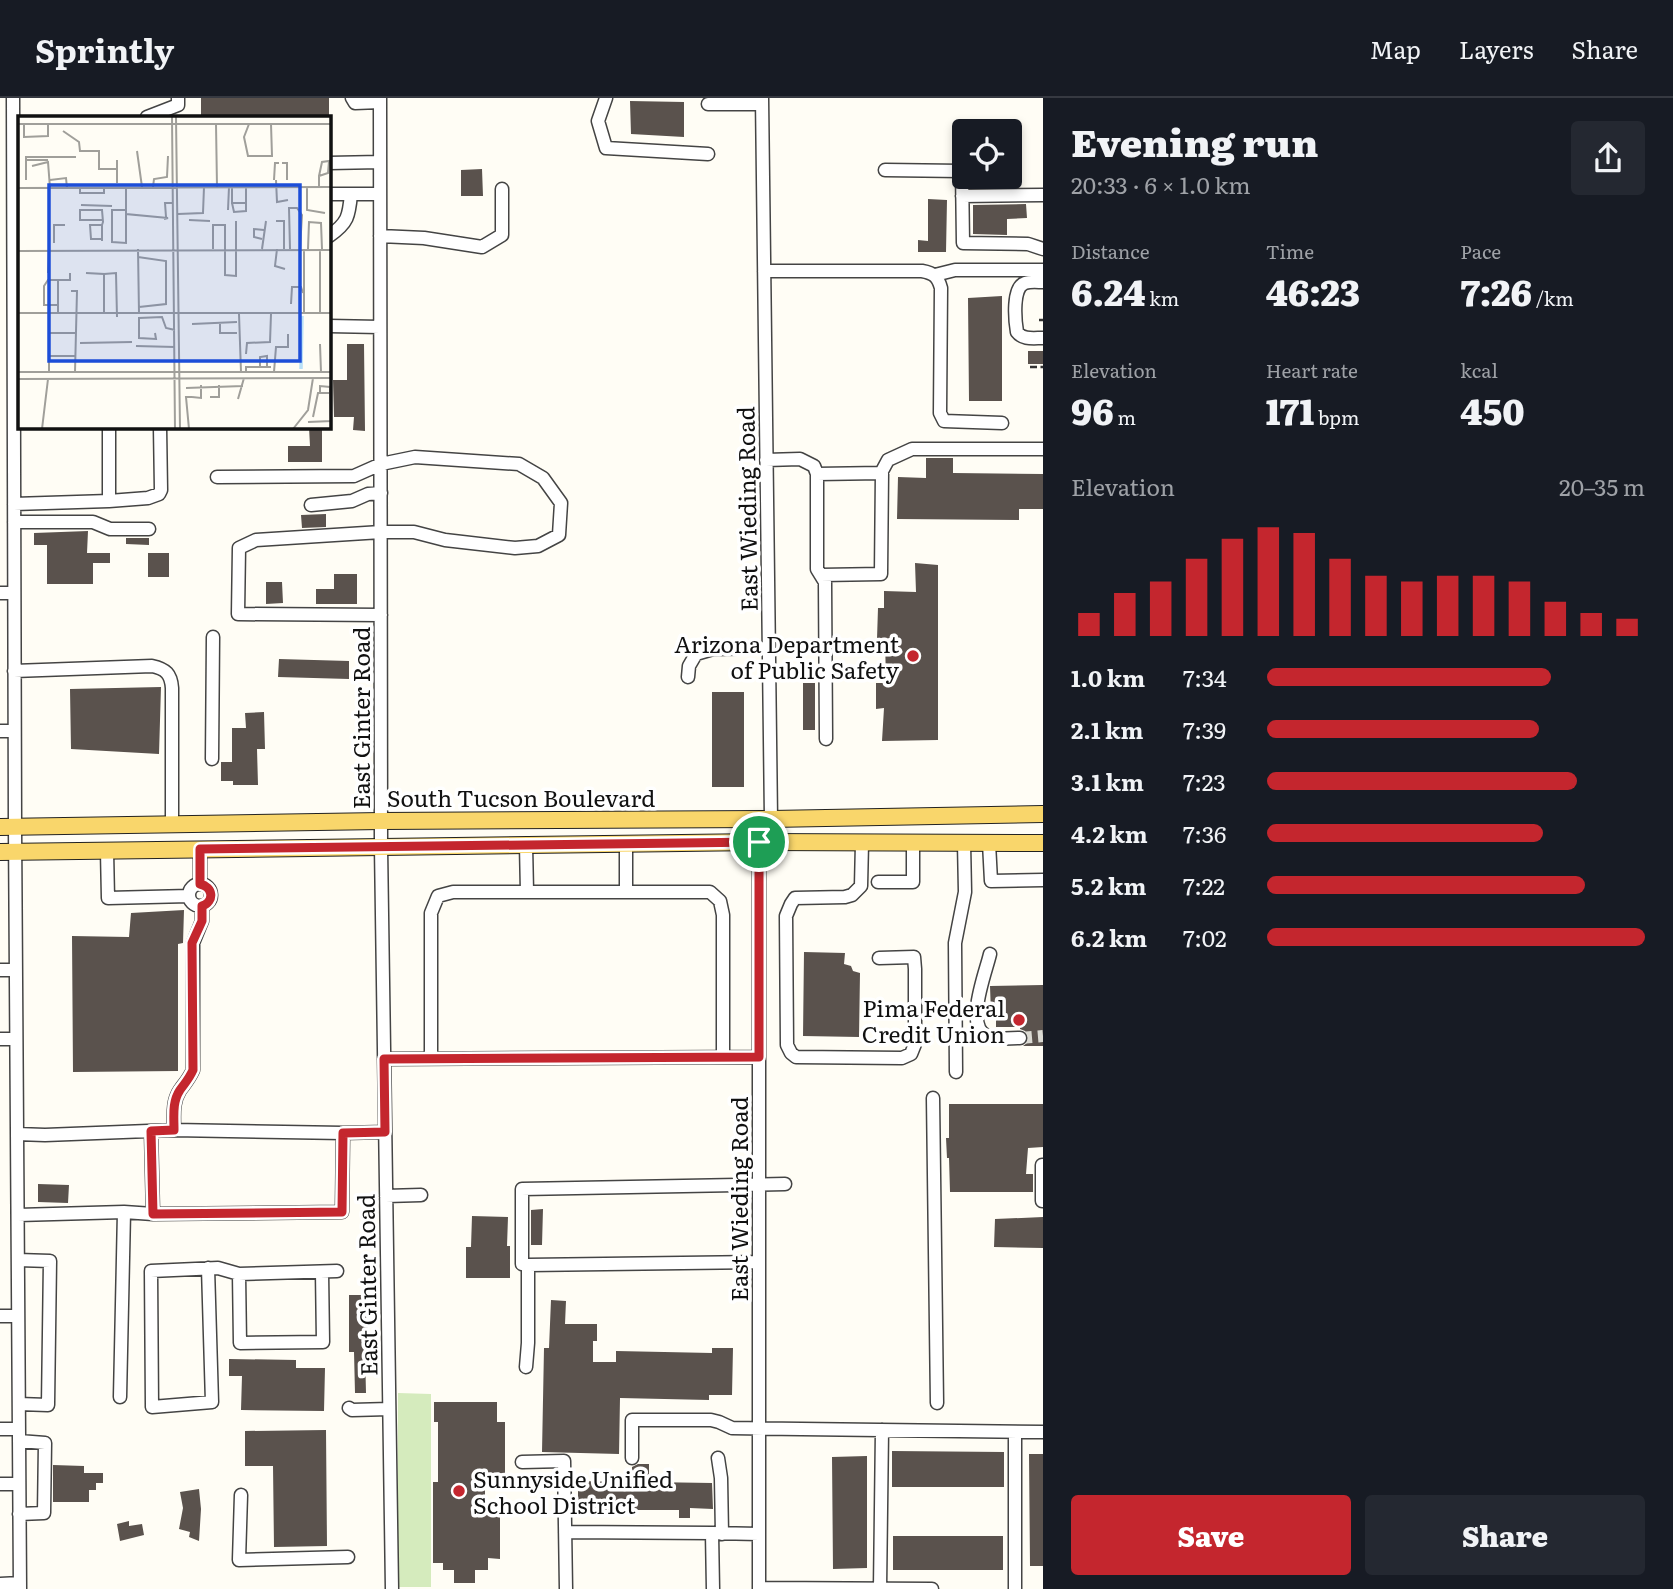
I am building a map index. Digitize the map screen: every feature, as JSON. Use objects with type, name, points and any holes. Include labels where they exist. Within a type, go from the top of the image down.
[{"type":"main road","name":"South Tucson Boulevard","points":[[7,827],[1043,814]]},
{"type":"main road","name":"South Tucson Boulevard","points":[[8,852],[759,842],[1043,843]]},
{"type":"street","points":[[150,116],[178,105],[178,98]]},
{"type":"street","points":[[352,98],[355,103],[380,100]]},
{"type":"street","points":[[606,98],[598,121],[606,148],[708,154]]},
{"type":"street","name":"East Ginter Road","points":[[380,100],[381,847],[392,1589]]},
{"type":"street","points":[[0,1584],[20,1586],[16,970],[7,827],[15,731],[14,504],[17,421],[7,191],[9,101]]},
{"type":"street","points":[[708,104],[762,101]]},
{"type":"street","name":"East Wieding Road","points":[[759,1589],[759,842],[771,819],[762,101]]},
{"type":"street","points":[[331,163],[380,162]]},
{"type":"street","points":[[885,170],[962,171],[963,243],[1028,244],[1043,249]]},
{"type":"street","points":[[380,236],[424,238],[482,247],[502,235],[502,189]]},
{"type":"street","points":[[331,194],[380,194]]},
{"type":"street","points":[[331,235],[342,227],[349,217],[351,194]]},
{"type":"street","points":[[962,196],[1043,195]]},
{"type":"street","points":[[764,271],[922,271],[935,275],[955,270],[1043,270]]},
{"type":"street","points":[[935,275],[941,288],[940,413],[944,421],[1002,423]]},
{"type":"street","points":[[1043,282],[1023,283],[1016,297],[1017,332],[1025,338],[1043,338]]},
{"type":"street","points":[[331,326],[380,327]]},
{"type":"street","points":[[108,501],[109,429]]},
{"type":"street","points":[[14,504],[108,501],[148,498],[159,494],[160,429]]},
{"type":"street","points":[[821,575],[881,574],[882,472],[888,460],[912,449],[1043,449]]},
{"type":"street","points":[[217,477],[354,476],[380,464],[415,457],[520,464],[543,478],[561,503],[559,535],[538,546],[515,548],[445,540],[414,533],[381,532],[256,540],[239,548],[238,614],[381,615]]},
{"type":"street","points":[[766,460],[800,459],[814,466],[817,474],[817,569],[825,582],[826,739]]},
{"type":"street","points":[[817,474],[882,472]]},
{"type":"street","points":[[311,505],[352,501],[368,494],[380,493]]},
{"type":"street","points":[[14,522],[93,522],[110,529],[149,529]]},
{"type":"street","points":[[0,593],[14,593]]},
{"type":"street","points":[[212,759],[213,637]]},
{"type":"street","points":[[688,677],[689,666],[696,653],[713,649],[769,648]]},
{"type":"street","points":[[15,671],[152,666],[162,668],[168,673],[172,688],[172,824]]},
{"type":"street","points":[[0,731],[15,731]]},
{"type":"street","points":[[862,843],[861,886],[852,895],[795,898],[786,916],[787,1045],[791,1053],[796,1057],[902,1058],[911,1054],[915,1044],[914,957],[879,958]]},
{"type":"street","points":[[878,882],[913,882],[913,843]]},
{"type":"street","points":[[956,1072],[955,943],[965,892],[964,843]]},
{"type":"street","points":[[989,843],[990,881],[1043,880]]},
{"type":"street","points":[[626,844],[626,892]]},
{"type":"street","points":[[526,845],[527,892]]},
{"type":"street","points":[[200,849],[200,884]]},
{"type":"street","points":[[107,851],[107,898],[189,896]]},
{"type":"street","points":[[200,884],[207,887],[211,900],[202,906],[193,904],[189,896],[193,887],[200,884]]},
{"type":"street","points":[[431,1059],[431,913],[438,896],[453,892],[710,892],[720,901],[723,915],[723,1058]]},
{"type":"street","points":[[174,1130],[174,1105],[193,1070],[192,943],[202,921],[202,906]]},
{"type":"street","points":[[990,954],[976,1009],[977,1026],[985,1035],[1020,1038]]},
{"type":"street","points":[[0,970],[16,970]]},
{"type":"street","points":[[0,1039],[16,1039]]},
{"type":"street","points":[[384,1059],[759,1057]]},
{"type":"street","points":[[933,1098],[937,1403]]},
{"type":"street","points":[[17,1133],[45,1135],[174,1130],[385,1132]]},
{"type":"street","points":[[151,1131],[153,1214]]},
{"type":"street","points":[[18,1215],[342,1212],[343,1133]]},
{"type":"street","points":[[1042,1165],[1042,1201]]},
{"type":"street","points":[[759,1262],[522,1264],[517,1191],[785,1184]]},
{"type":"street","points":[[386,1196],[421,1195]]},
{"type":"street","points":[[120,1397],[124,1212]]},
{"type":"street","points":[[18,1260],[50,1261],[48,1405],[19,1404]]},
{"type":"street","points":[[526,1367],[528,1265]]},
{"type":"street","points":[[208,1268],[212,1402],[152,1407],[150,1271],[208,1268],[239,1274],[337,1271]]},
{"type":"street","points":[[239,1274],[240,1343],[323,1342],[322,1272]]},
{"type":"street","points":[[0,1316],[18,1316]]},
{"type":"street","points":[[349,1408],[389,1409]]},
{"type":"street","points":[[632,1458],[632,1420],[711,1420],[732,1428],[759,1429],[1043,1432]]},
{"type":"street","points":[[0,1429],[45,1443],[44,1513],[19,1514]]},
{"type":"street","points":[[880,1589],[882,1430]]},
{"type":"street","points":[[1015,1432],[1016,1589]]},
{"type":"street","points":[[713,1589],[722,1478],[718,1458]]},
{"type":"street","points":[[522,1462],[564,1461],[566,1589]]},
{"type":"street","points":[[0,1484],[19,1484]]},
{"type":"street","points":[[241,1494],[239,1560],[348,1557]]},
{"type":"street","points":[[565,1532],[759,1534]]},
{"type":"street","points":[[759,1589],[932,1589]]},
{"type":"path","points":[[1030,367],[1043,366]]},
{"type":"green space","points":[[398,1393],[431,1394],[431,1587],[397,1587]]},
{"type":"building","points":[[201,98],[329,98],[329,116],[201,116]]},
{"type":"building","points":[[630,101],[684,102],[684,137],[631,134]]},
{"type":"building","points":[[482,169],[483,196],[461,196],[461,170]]},
{"type":"building","points":[[928,199],[947,200],[946,252],[918,252],[918,240],[928,241]]},
{"type":"building","points":[[1026,204],[1027,218],[1007,219],[1007,235],[973,234],[973,205]]},
{"type":"building","points":[[1002,296],[1002,401],[969,401],[968,298]]},
{"type":"building","points":[[347,344],[364,344],[365,431],[353,430],[354,417],[334,417],[333,380],[347,380]]},
{"type":"building","points":[[1028,351],[1043,351],[1043,364],[1028,364]]},
{"type":"building","points":[[309,429],[322,429],[322,462],[288,462],[288,446],[310,446]]},
{"type":"building","points":[[926,458],[953,458],[953,473],[1043,474],[1043,509],[1019,509],[1019,520],[897,519],[898,477],[926,478]]},
{"type":"building","points":[[326,514],[326,527],[302,528],[301,515]]},
{"type":"building","points":[[88,531],[87,553],[110,553],[110,563],[93,563],[93,584],[47,584],[47,545],[34,545],[34,533]]},
{"type":"building","points":[[126,538],[149,538],[149,545],[126,544]]},
{"type":"building","points":[[148,553],[169,553],[169,577],[148,577]]},
{"type":"building","points":[[915,563],[938,565],[938,740],[882,741],[884,708],[876,709],[876,683],[886,683],[885,638],[877,639],[878,608],[884,608],[884,591],[916,592]]},
{"type":"building","points":[[334,574],[357,574],[357,604],[316,604],[316,589],[334,589]]},
{"type":"building","points":[[266,582],[282,582],[283,603],[266,604]]},
{"type":"building","points":[[279,659],[349,661],[349,679],[278,677]]},
{"type":"building","points":[[803,683],[815,683],[815,730],[803,730]]},
{"type":"building","points":[[161,687],[159,754],[71,749],[70,689]]},
{"type":"building","points":[[712,692],[744,692],[744,787],[712,787]]},
{"type":"building","points":[[264,712],[265,749],[257,749],[258,785],[233,785],[233,781],[221,781],[221,762],[232,762],[232,728],[246,728],[245,713]]},
{"type":"building","points":[[184,910],[183,943],[178,944],[178,1071],[73,1072],[72,936],[129,937],[131,913]]},
{"type":"building","points":[[804,952],[845,953],[844,964],[860,973],[859,1037],[803,1036]]},
{"type":"building","name":"Pima Federal Credit Union","points":[[1043,985],[1043,1046],[1023,1046],[1029,1037],[1020,1027],[996,1027],[996,1014],[991,1014],[990,986]]},
{"type":"building","points":[[949,1104],[1043,1104],[1043,1147],[1028,1148],[1026,1174],[1033,1174],[1033,1192],[950,1192],[946,1138],[949,1138]]},
{"type":"building","points":[[38,1184],[69,1185],[68,1203],[38,1202]]},
{"type":"building","points":[[543,1209],[542,1245],[531,1245],[531,1210]]},
{"type":"building","points":[[472,1216],[508,1217],[510,1278],[466,1278],[466,1247],[471,1247]]},
{"type":"building","points":[[1043,1217],[1043,1248],[994,1247],[995,1219]]},
{"type":"building","points":[[349,1295],[367,1295],[366,1393],[355,1393],[354,1352],[349,1352]]},
{"type":"building","points":[[551,1300],[566,1301],[565,1324],[597,1324],[597,1341],[593,1341],[593,1362],[616,1362],[616,1351],[712,1353],[712,1348],[733,1348],[732,1395],[709,1395],[709,1400],[620,1398],[619,1454],[542,1452],[544,1348],[549,1348]]},
{"type":"building","points":[[229,1359],[296,1360],[296,1368],[325,1368],[324,1411],[241,1410],[242,1376],[229,1376]]},
{"type":"building","name":"Sunnyside Unified School District","points":[[434,1402],[497,1402],[497,1422],[505,1422],[505,1475],[485,1475],[485,1501],[500,1501],[500,1559],[488,1558],[488,1570],[475,1570],[475,1583],[454,1583],[454,1570],[443,1570],[443,1563],[433,1563],[433,1482],[438,1482],[438,1422],[434,1422]]},
{"type":"building","points":[[326,1430],[327,1546],[274,1547],[273,1466],[245,1466],[245,1431]]},
{"type":"building","points":[[892,1451],[1004,1452],[1004,1487],[892,1487]]},
{"type":"building","points":[[1029,1454],[1043,1454],[1043,1566],[1030,1566]]},
{"type":"building","points":[[867,1456],[867,1568],[833,1569],[832,1457]]},
{"type":"building","points":[[649,1464],[649,1482],[712,1483],[713,1509],[690,1508],[690,1518],[679,1518],[679,1510],[578,1510],[578,1481],[632,1482],[632,1467]]},
{"type":"building","points":[[53,1465],[84,1466],[84,1473],[103,1473],[103,1483],[96,1483],[96,1490],[89,1490],[89,1502],[53,1502]]},
{"type":"building","points":[[199,1489],[199,1541],[189,1537],[190,1532],[179,1529],[183,1508],[180,1492]]},
{"type":"building","points":[[129,1521],[129,1526],[142,1524],[144,1535],[120,1541],[117,1524]]},
{"type":"building","points":[[893,1536],[1003,1536],[1003,1570],[893,1570]]},
{"type":"tunnel","points":[[1020,1038],[1043,1036]]},
{"type":"place","name":"Arizona Department of Public Safety","points":[[913,656]]},
{"type":"place","name":"Pima Federal Credit Union","points":[[1019,1020]]},
{"type":"place","name":"Sunnyside Unified School District","points":[[459,1491]]},
{"type":"route","points":[[759,842],[759,1057],[384,1059],[385,1132],[343,1133],[342,1212],[153,1214],[151,1131],[174,1130],[174,1105],[193,1070],[192,943],[202,921],[202,906],[211,900],[207,887],[200,884],[200,849],[759,842]]}]
